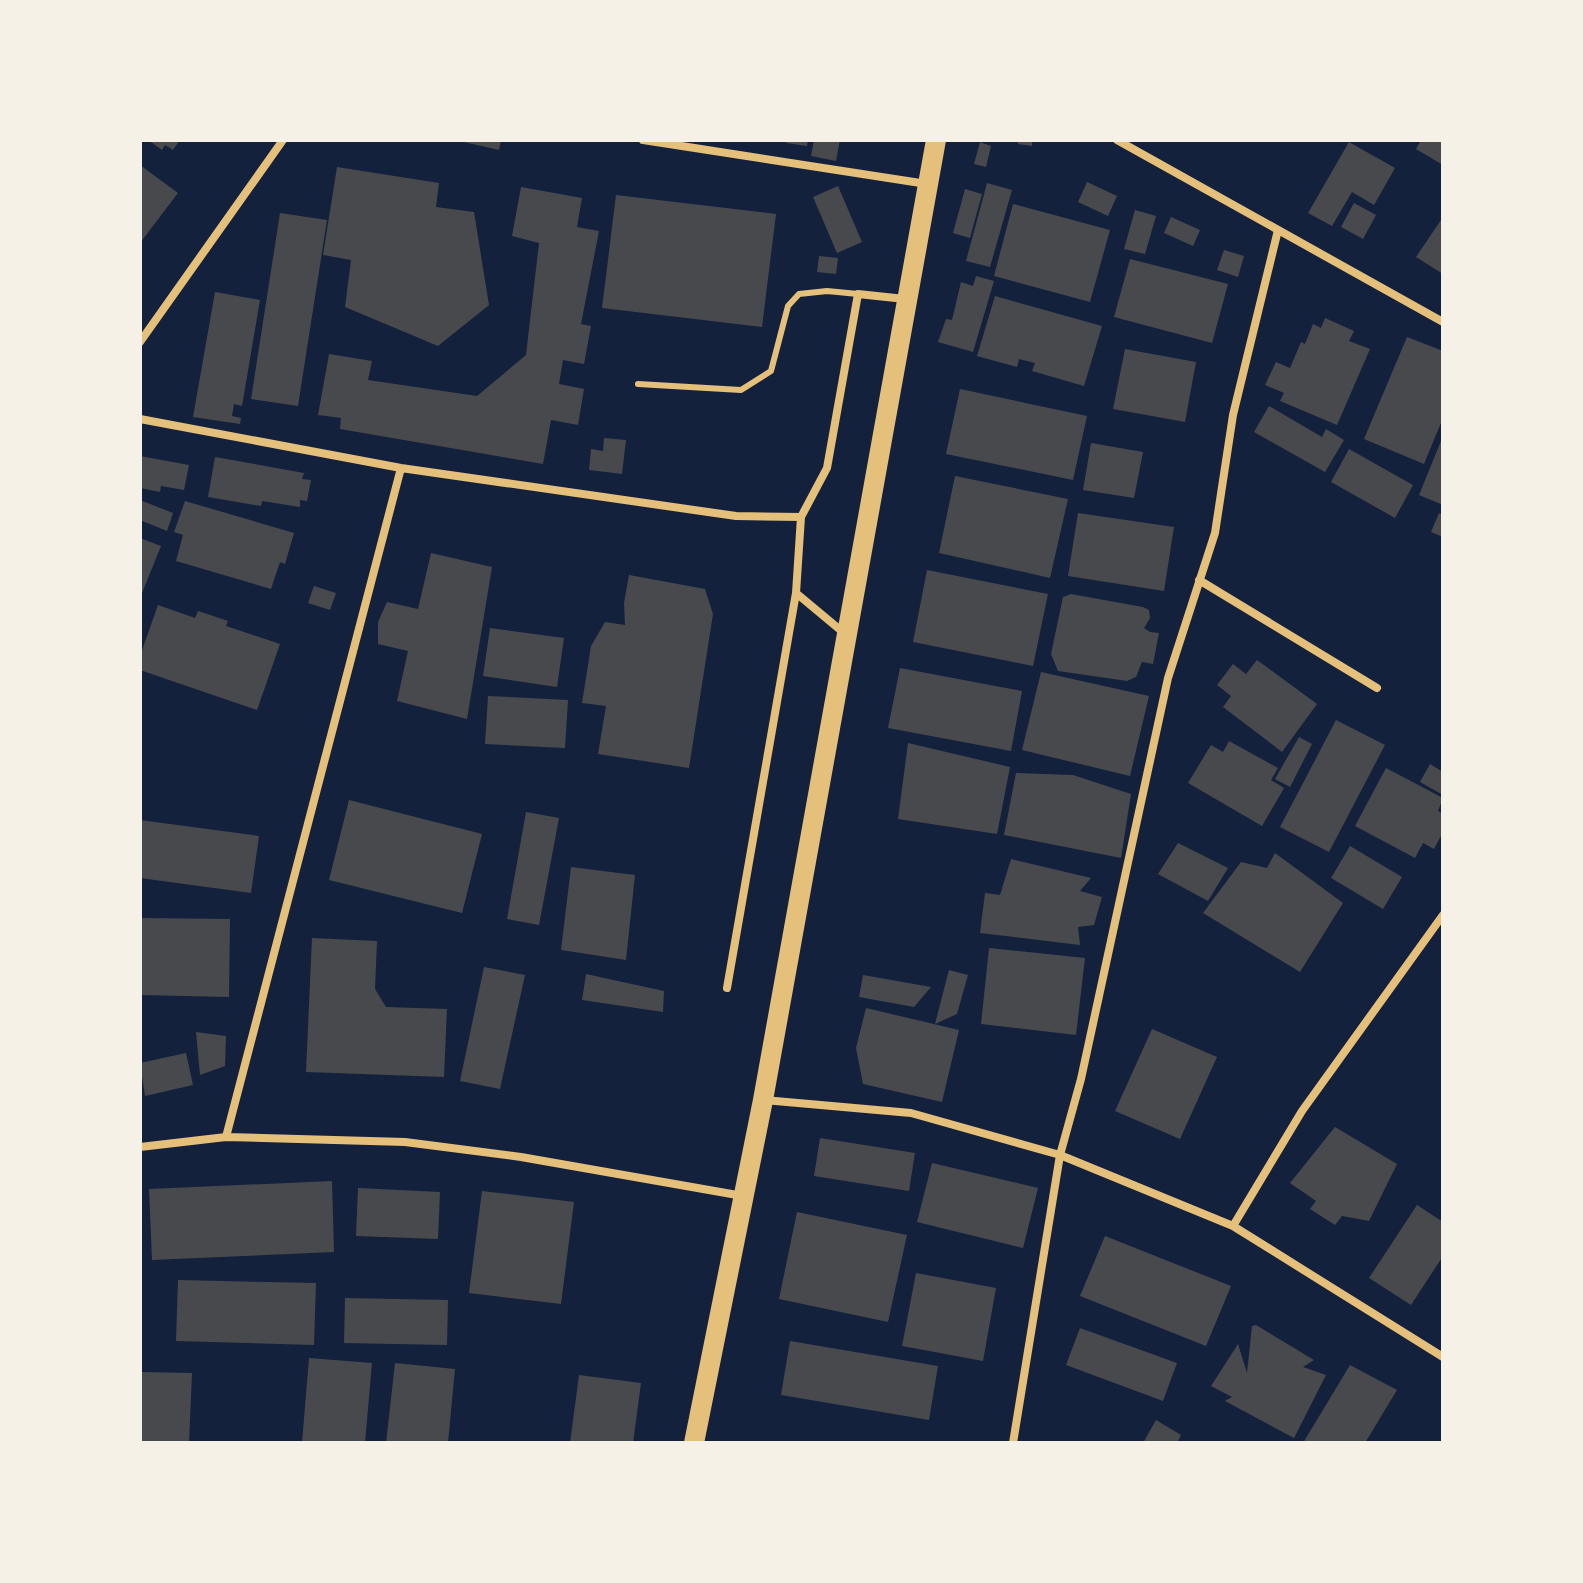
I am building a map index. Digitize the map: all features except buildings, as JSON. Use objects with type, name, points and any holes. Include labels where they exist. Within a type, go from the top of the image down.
[{"type":"main road","points":[[694,1443],[763,1100],[936,140]]},
{"type":"street","points":[[140,342],[283,140]]},
{"type":"street","points":[[643,140],[927,184]]},
{"type":"street","points":[[1117,140],[1443,322]]},
{"type":"street","points":[[1013,1443],[1060,1155],[1081,1079],[1168,678],[1215,533],[1233,415],[1278,230]]},
{"type":"street","points":[[727,988],[796,593],[801,517],[827,468],[858,294],[906,299]]},
{"type":"street","points":[[140,419],[401,468],[736,516],[801,517]]},
{"type":"street","points":[[226,1137],[401,468]]},
{"type":"street","points":[[1199,580],[1377,688]]},
{"type":"street","points":[[796,593],[845,634]]},
{"type":"street","points":[[1233,1226],[1302,1111],[1443,915]]},
{"type":"street","points":[[763,1100],[911,1113],[1060,1155],[1233,1226],[1443,1357]]},
{"type":"street","points":[[140,1147],[226,1137],[405,1142],[521,1157],[744,1196]]},
{"type":"lane","points":[[638,384],[741,390],[771,371],[788,306],[799,294],[827,291],[858,294]]}]
